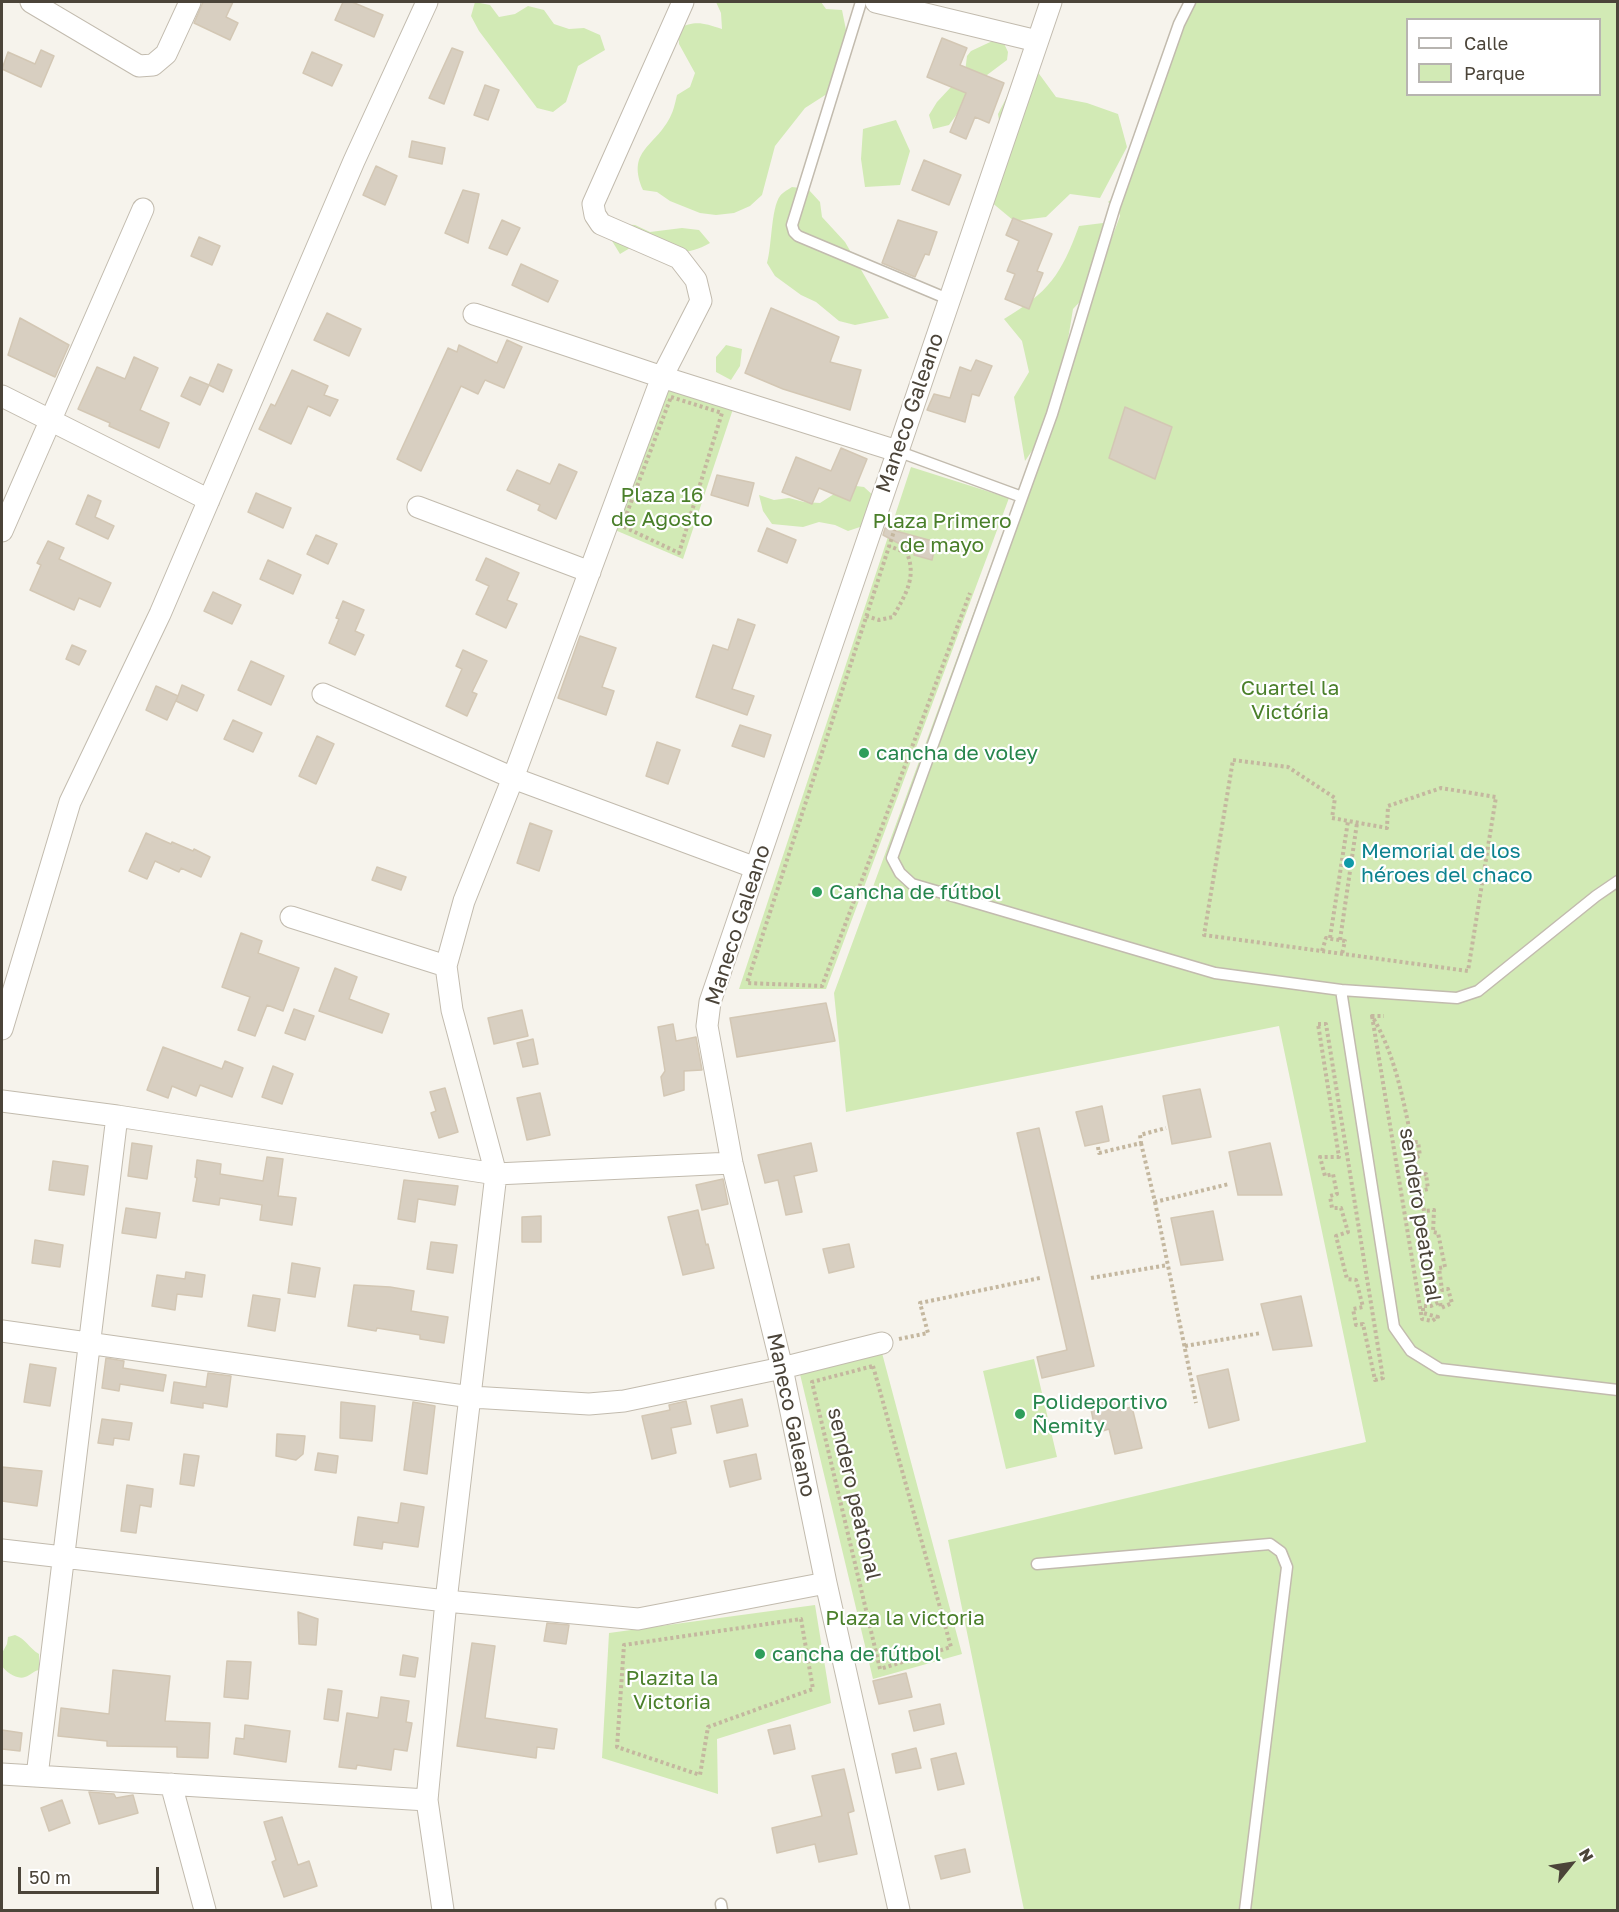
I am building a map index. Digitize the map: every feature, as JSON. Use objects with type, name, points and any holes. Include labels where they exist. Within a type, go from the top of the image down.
[{"type":"street","points":[[31,2],[139,66],[153,65],[166,54],[190,2]]},
{"type":"street","points":[[2,1029],[70,802],[160,614],[354,161],[427,2]]},
{"type":"street","points":[[443,1911],[427,1800],[446,1601],[496,1174],[452,1010],[446,966],[464,901],[513,778],[662,377],[701,302],[696,280],[679,258],[601,224],[595,215],[593,204],[683,2]]},
{"type":"street","points":[[876,2],[1037,41]]},
{"type":"street","name":"Maneco Galeano","points":[[899,1911],[826,1582],[782,1368],[732,1163],[706,1026],[710,1002],[948,298],[1051,2]]},
{"type":"street","points":[[2,531],[143,209]]},
{"type":"street","points":[[474,314],[662,377],[897,451]]},
{"type":"street","points":[[2,396],[209,500]]},
{"type":"street","points":[[417,507],[590,572]]},
{"type":"street","points":[[322,694],[513,778],[756,868]]},
{"type":"street","points":[[291,917],[446,966]]},
{"type":"street","points":[[2,1101],[117,1116],[496,1174],[732,1163]]},
{"type":"street","points":[[37,1776],[117,1116]]},
{"type":"street","points":[[2,1331],[471,1397],[589,1404],[624,1401],[782,1368],[882,1343]]},
{"type":"street","points":[[2,1550],[446,1601],[638,1619],[826,1582]]},
{"type":"street","points":[[2,1774],[427,1800]]},
{"type":"street","points":[[171,1784],[205,1911]]},
{"type":"lane","points":[[861,2],[792,225],[794,232],[798,236],[948,298]]},
{"type":"lane","points":[[1190,2],[1179,24],[1115,206],[1052,414],[892,858],[900,873],[912,884],[1215,973],[1341,990],[1457,998],[1478,992],[1617,881]]},
{"type":"lane","points":[[897,451],[1022,497]]},
{"type":"lane","points":[[1341,990],[1394,1327],[1411,1351],[1440,1369],[1617,1390]]},
{"type":"lane","points":[[1037,1564],[1270,1544],[1281,1552],[1287,1567],[1245,1911]]},
{"type":"path","points":[[671,397],[722,413],[679,553],[622,526],[671,397]]},
{"type":"path","points":[[899,514],[747,983],[822,986],[972,588]]},
{"type":"path","points":[[866,616],[879,620],[893,617],[908,590],[912,566],[907,553],[889,546]]},
{"type":"path","points":[[1233,760],[1288,767],[1335,798],[1332,819],[1348,821],[1387,828],[1388,806],[1442,788],[1496,796],[1468,971],[1204,935],[1233,760]]},
{"type":"path","points":[[1330,938],[1348,821]]},
{"type":"path","points":[[1340,940],[1357,823]]},
{"type":"path","points":[[1322,951],[1326,938],[1330,938],[1345,941],[1342,954]]},
{"type":"path","points":[[1372,1016],[1384,1016]]},
{"type":"path","name":"sendero peatonal","points":[[1372,1016],[1383,1034],[1401,1091],[1412,1142],[1418,1142],[1420,1156],[1414,1158],[1418,1176],[1426,1174],[1428,1189],[1421,1191],[1424,1211],[1434,1210],[1433,1232],[1438,1233],[1445,1267],[1439,1268],[1443,1290],[1448,1289],[1452,1303],[1441,1308],[1440,1302],[1431,1306],[1423,1306],[1423,1313],[1438,1317],[1432,1321],[1422,1320],[1372,1016]]},
{"type":"path","points":[[1318,1024],[1326,1024],[1383,1378],[1375,1380],[1363,1324],[1356,1325],[1353,1310],[1363,1307],[1356,1280],[1347,1279],[1336,1236],[1348,1232],[1341,1208],[1332,1208],[1330,1196],[1337,1194],[1333,1174],[1325,1176],[1320,1157],[1340,1157],[1318,1024]]},
{"type":"path","points":[[1166,1128],[1140,1135],[1196,1403]]},
{"type":"path","points":[[1098,1147],[1099,1153],[1141,1143]]},
{"type":"path","points":[[1155,1202],[1229,1184]]},
{"type":"path","points":[[1091,1278],[1168,1265]]},
{"type":"path","points":[[882,1343],[928,1332],[920,1303],[1040,1278]]},
{"type":"path","points":[[1185,1346],[1261,1333]]},
{"type":"path","name":"sendero peatonal","points":[[873,1366],[951,1647],[880,1669],[812,1382],[873,1366]]},
{"type":"path","points":[[801,1619],[813,1689],[708,1727],[700,1775],[617,1747],[624,1646],[801,1619]]},
{"type":"green space","points":[[475,2],[490,5],[499,17],[515,14],[528,6],[544,10],[554,24],[569,29],[584,28],[600,35],[605,50],[578,66],[566,102],[553,112],[537,108],[479,31],[471,16]]},
{"type":"green space","points":[[716,2],[821,2],[826,9],[842,10],[849,45],[833,90],[805,108],[775,146],[762,195],[750,206],[734,213],[716,215],[700,213],[670,201],[657,192],[643,190],[638,167],[644,151],[670,118],[677,95],[690,87],[695,73],[679,44],[678,29],[699,23],[722,29],[721,13]]},
{"type":"green space","name":"Cuartel la Victória","points":[[1190,2],[1617,2],[1617,1910],[1024,1910],[948,1540],[1366,1442],[1279,1026],[846,1112],[834,993],[1034,448],[1025,461],[1014,397],[1029,372],[1022,341],[1004,319],[1032,300],[1052,281],[1066,257],[1079,226],[1111,222],[1111,240],[1120,216],[1119,211],[1108,202],[1120,192]],"holes":[[[1092,289],[1064,364],[1073,309]]]},
{"type":"green space","points":[[1001,37],[1008,52],[1007,60],[987,75],[980,90],[968,99],[949,125],[933,129],[929,115],[937,102],[965,72],[967,56],[971,51]]},
{"type":"green space","points":[[1037,71],[1056,97],[1087,103],[1118,114],[1127,147],[1100,198],[1070,194],[1046,217],[1014,221],[990,201],[1003,145],[998,114],[1012,87]]},
{"type":"green space","points":[[896,120],[910,151],[900,185],[865,187],[861,159],[863,129]]},
{"type":"green space","points":[[792,187],[808,189],[820,202],[822,217],[845,242],[889,318],[855,325],[839,321],[816,302],[801,295],[775,276],[767,263],[775,209],[780,196]]},
{"type":"green space","points":[[620,224],[635,225],[650,232],[682,228],[699,230],[710,243],[691,251],[682,252],[635,245],[620,254],[609,236]]},
{"type":"green space","points":[[726,345],[742,349],[740,366],[731,380],[716,372],[716,357]]},
{"type":"green space","name":"Plaza 16 de Agosto","points":[[666,390],[733,409],[683,559],[615,530]]},
{"type":"green space","name":"Plaza Primero de mayo","points":[[911,467],[1009,498],[826,989],[739,989]]},
{"type":"green space","points":[[848,485],[864,487],[876,498],[863,526],[848,531],[835,525],[819,522],[803,527],[772,524],[763,511],[759,495],[774,500],[789,498],[820,503]]},
{"type":"green space","name":"Plaza la victoria","points":[[882,1353],[962,1654],[873,1679],[799,1370]]},
{"type":"green space","name":"Polideportivo Ñemity","points":[[1034,1359],[1057,1457],[1006,1469],[983,1371]]},
{"type":"green space","name":"Plazita la Victoria","points":[[815,1605],[831,1703],[717,1739],[718,1794],[602,1758],[609,1633]]},
{"type":"green space","points":[[15,1635],[39,1654],[39,1670],[22,1678],[12,1675],[2,1666],[2,1653],[8,1637]]},
{"type":"building","points":[[203,2],[233,2],[226,17],[238,23],[230,40],[194,23]]},
{"type":"building","points":[[343,2],[352,2],[383,15],[374,37],[335,20]]},
{"type":"building","points":[[942,38],[967,48],[960,65],[1004,83],[989,123],[975,117],[966,139],[950,132],[966,93],[927,77]]},
{"type":"building","points":[[452,48],[463,52],[444,104],[429,98]]},
{"type":"building","points":[[41,50],[54,56],[41,87],[2,69],[8,52],[35,64]]},
{"type":"building","points":[[312,52],[342,65],[332,86],[303,73]]},
{"type":"building","points":[[485,85],[499,90],[488,120],[474,115]]},
{"type":"building","points":[[412,141],[445,148],[442,164],[409,157]]},
{"type":"building","points":[[924,160],[961,175],[949,205],[912,190]]},
{"type":"building","points":[[376,166],[397,176],[385,205],[363,195]]},
{"type":"building","points":[[463,190],[479,194],[468,243],[445,233]]},
{"type":"building","points":[[1013,218],[1052,234],[1037,271],[1043,273],[1029,309],[1005,299],[1015,274],[1007,271],[1019,241],[1006,235]]},
{"type":"building","points":[[502,220],[520,228],[507,255],[489,248]]},
{"type":"building","points":[[898,220],[937,232],[929,255],[925,254],[915,277],[882,263]]},
{"type":"building","points":[[199,237],[220,246],[212,265],[191,256]]},
{"type":"building","points":[[521,264],[558,281],[548,302],[512,285]]},
{"type":"building","points":[[771,308],[839,337],[830,362],[861,370],[850,410],[783,389],[745,373]]},
{"type":"building","points":[[327,313],[361,329],[349,356],[314,340]]},
{"type":"building","points":[[20,318],[69,345],[55,377],[8,355]]},
{"type":"building","points":[[507,340],[522,347],[504,388],[485,380],[478,394],[461,386],[421,471],[397,459],[448,348],[457,352],[459,345],[497,363]]},
{"type":"building","points":[[134,357],[158,368],[140,410],[169,423],[159,448],[109,426],[110,423],[78,409],[97,367],[125,379]]},
{"type":"building","points":[[976,360],[992,366],[979,396],[972,394],[965,422],[927,410],[934,394],[950,398],[960,367],[971,371]]},
{"type":"building","points":[[218,364],[232,370],[223,392],[209,385]]},
{"type":"building","points":[[292,370],[328,386],[324,395],[338,400],[330,416],[308,406],[291,444],[259,429],[271,404],[275,406]]},
{"type":"building","points":[[190,377],[209,385],[200,405],[181,396]]},
{"type":"building","points":[[1125,407],[1172,427],[1155,479],[1109,458]]},
{"type":"building","points":[[841,448],[867,459],[850,501],[819,488],[812,504],[782,492],[796,457],[831,471]]},
{"type":"building","points":[[559,464],[577,472],[556,519],[538,510],[540,505],[507,490],[517,470],[550,484]]},
{"type":"building","points":[[717,475],[754,483],[748,506],[711,495]]},
{"type":"building","points":[[256,493],[291,508],[283,528],[248,512]]},
{"type":"building","points":[[88,495],[101,501],[95,517],[114,526],[108,539],[76,524]]},
{"type":"building","points":[[767,528],[796,540],[787,563],[758,551]]},
{"type":"building","points":[[885,528],[936,542],[932,560],[914,555],[915,552],[883,535]]},
{"type":"building","points":[[316,535],[337,544],[328,564],[307,554]]},
{"type":"building","points":[[48,541],[64,548],[59,559],[111,583],[100,607],[79,598],[74,610],[30,590],[41,565],[37,563]]},
{"type":"building","points":[[486,558],[519,573],[507,600],[517,604],[506,628],[476,614],[489,586],[476,580]]},
{"type":"building","points":[[268,560],[301,575],[293,594],[260,579]]},
{"type":"building","points":[[213,592],[241,605],[232,624],[204,611]]},
{"type":"building","points":[[343,601],[364,610],[355,631],[364,635],[355,655],[329,643],[339,619],[336,618]]},
{"type":"building","points":[[738,619],[755,625],[732,689],[754,696],[747,715],[696,697],[713,645],[728,650]]},
{"type":"building","points":[[580,636],[616,648],[602,687],[614,691],[606,715],[558,698]]},
{"type":"building","points":[[72,645],[86,651],[79,665],[66,659]]},
{"type":"building","points":[[463,650],[487,661],[472,692],[477,694],[467,716],[446,706],[462,669],[456,666]]},
{"type":"building","points":[[251,661],[284,676],[271,705],[238,690]]},
{"type":"building","points":[[182,685],[204,695],[197,711],[176,701]]},
{"type":"building","points":[[156,686],[178,696],[167,720],[146,710]]},
{"type":"building","points":[[233,720],[262,733],[253,752],[224,739]]},
{"type":"building","points":[[740,725],[771,735],[764,757],[732,746]]},
{"type":"building","points":[[317,736],[334,744],[316,784],[299,776]]},
{"type":"building","points":[[657,742],[680,750],[668,784],[646,776]]},
{"type":"building","points":[[530,823],[552,831],[539,871],[517,863]]},
{"type":"building","points":[[146,833],[171,844],[172,842],[193,851],[194,849],[210,857],[201,877],[181,868],[179,872],[155,861],[147,879],[129,871]]},
{"type":"building","points":[[377,867],[406,877],[401,890],[372,880]]},
{"type":"building","points":[[241,933],[262,941],[258,953],[299,968],[283,1011],[267,1005],[255,1036],[238,1030],[250,997],[222,987]]},
{"type":"building","points":[[335,968],[357,977],[349,999],[389,1014],[382,1033],[319,1011]]},
{"type":"building","points":[[826,1003],[835,1041],[737,1057],[730,1018]]},
{"type":"building","points":[[294,1009],[314,1016],[305,1040],[285,1033]]},
{"type":"building","points":[[522,1010],[528,1036],[494,1044],[488,1018]]},
{"type":"building","points":[[673,1024],[676,1041],[696,1037],[702,1070],[684,1071],[684,1090],[664,1096],[661,1077],[665,1071],[658,1027]]},
{"type":"building","points":[[533,1039],[538,1064],[523,1067],[517,1043]]},
{"type":"building","points":[[163,1047],[222,1069],[225,1061],[243,1068],[232,1097],[200,1085],[196,1096],[172,1086],[168,1098],[147,1090]]},
{"type":"building","points":[[273,1066],[293,1074],[282,1104],[262,1097]]},
{"type":"building","points":[[445,1088],[458,1132],[439,1138],[431,1113],[436,1111],[430,1092]]},
{"type":"building","points":[[1200,1089],[1211,1137],[1172,1144],[1163,1096]]},
{"type":"building","points":[[540,1093],[550,1135],[527,1140],[517,1098]]},
{"type":"building","points":[[1102,1106],[1109,1141],[1085,1146],[1076,1112]]},
{"type":"building","points":[[1039,1128],[1094,1366],[1042,1378],[1037,1357],[1067,1350],[1017,1133]]},
{"type":"building","points":[[132,1143],[152,1146],[147,1179],[128,1176]]},
{"type":"building","points":[[811,1143],[817,1171],[794,1176],[802,1212],[786,1215],[778,1180],[765,1183],[758,1155]]},
{"type":"building","points":[[1270,1143],[1282,1195],[1238,1195],[1229,1152]]},
{"type":"building","points":[[267,1157],[283,1159],[278,1196],[296,1198],[292,1225],[260,1220],[262,1205],[220,1198],[219,1205],[193,1201],[197,1160],[221,1164],[220,1174],[263,1181]]},
{"type":"building","points":[[53,1161],[88,1166],[84,1195],[49,1190]]},
{"type":"building","points":[[723,1179],[728,1204],[702,1210],[696,1185]]},
{"type":"building","points":[[404,1180],[458,1186],[455,1205],[418,1199],[415,1222],[398,1219]]},
{"type":"building","points":[[126,1208],[160,1213],[156,1238],[122,1233]]},
{"type":"building","points":[[698,1210],[714,1268],[683,1275],[668,1217]]},
{"type":"building","points":[[1213,1211],[1223,1260],[1181,1265],[1171,1218]]},
{"type":"building","points":[[541,1216],[541,1242],[522,1242],[522,1217]]},
{"type":"building","points":[[35,1240],[63,1245],[60,1267],[32,1263]]},
{"type":"building","points":[[431,1242],[457,1245],[453,1273],[427,1269]]},
{"type":"building","points":[[849,1244],[854,1267],[829,1273],[823,1249]]},
{"type":"building","points":[[292,1263],[320,1268],[315,1297],[288,1293]]},
{"type":"building","points":[[186,1272],[205,1275],[202,1297],[177,1294],[175,1310],[152,1306],[157,1275],[185,1279]]},
{"type":"building","points":[[354,1285],[414,1291],[411,1311],[448,1317],[444,1343],[420,1339],[420,1335],[348,1326]]},
{"type":"building","points":[[253,1295],[280,1299],[275,1331],[248,1326]]},
{"type":"building","points":[[1301,1296],[1312,1346],[1273,1350],[1261,1304]]},
{"type":"building","points":[[106,1358],[124,1361],[123,1368],[166,1375],[163,1391],[120,1384],[119,1391],[102,1388]]},
{"type":"building","points":[[30,1364],[56,1368],[50,1406],[24,1402]]},
{"type":"building","points":[[1228,1369],[1239,1420],[1209,1428],[1197,1376]]},
{"type":"building","points":[[208,1373],[231,1376],[227,1407],[203,1403],[203,1408],[171,1403],[174,1382],[206,1387]]},
{"type":"building","points":[[742,1399],[748,1426],[717,1433],[711,1406]]},
{"type":"building","points":[[1116,1399],[1119,1410],[1132,1407],[1142,1448],[1115,1454],[1109,1429],[1096,1433],[1090,1405]]},
{"type":"building","points":[[686,1401],[691,1424],[671,1428],[676,1453],[652,1459],[642,1416],[670,1410],[669,1405]]},
{"type":"building","points":[[341,1402],[375,1406],[372,1441],[340,1438]]},
{"type":"building","points":[[413,1402],[435,1406],[427,1474],[404,1470]]},
{"type":"building","points":[[102,1419],[132,1423],[129,1440],[114,1438],[113,1445],[98,1443]]},
{"type":"building","points":[[277,1434],[305,1436],[303,1454],[296,1460],[276,1456]]},
{"type":"building","points":[[318,1453],[338,1456],[336,1473],[315,1470]]},
{"type":"building","points":[[184,1454],[199,1456],[194,1486],[180,1484]]},
{"type":"building","points":[[756,1454],[761,1479],[730,1487],[724,1461]]},
{"type":"building","points":[[2,1467],[42,1471],[37,1506],[2,1501]]},
{"type":"building","points":[[127,1485],[153,1489],[151,1507],[140,1505],[136,1533],[121,1531]]},
{"type":"building","points":[[401,1503],[424,1507],[418,1547],[383,1542],[382,1549],[354,1545],[358,1517],[398,1523]]},
{"type":"building","points":[[298,1612],[318,1619],[316,1645],[299,1644]]},
{"type":"building","points":[[547,1623],[569,1625],[566,1644],[544,1641]]},
{"type":"building","points":[[472,1643],[495,1646],[485,1718],[557,1729],[554,1749],[537,1747],[536,1758],[457,1746]]},
{"type":"building","points":[[403,1655],[418,1658],[415,1677],[400,1675]]},
{"type":"building","points":[[227,1661],[251,1662],[248,1699],[224,1697]]},
{"type":"building","points":[[113,1670],[170,1676],[165,1721],[210,1723],[208,1758],[177,1757],[177,1747],[107,1746],[107,1741],[58,1736],[61,1708],[109,1714]]},
{"type":"building","points":[[906,1673],[912,1697],[879,1704],[873,1681]]},
{"type":"building","points":[[328,1689],[342,1691],[338,1721],[324,1719]]},
{"type":"building","points":[[381,1697],[409,1701],[406,1722],[412,1723],[407,1751],[394,1749],[391,1770],[357,1765],[356,1769],[339,1767],[347,1713],[378,1718]]},
{"type":"building","points":[[940,1704],[944,1724],[914,1731],[909,1711]]},
{"type":"building","points":[[245,1725],[290,1731],[286,1762],[234,1754],[236,1738],[244,1739]]},
{"type":"building","points":[[790,1725],[795,1749],[774,1754],[768,1730]]},
{"type":"building","points":[[2,1730],[22,1733],[20,1751],[2,1749]]},
{"type":"building","points":[[916,1748],[921,1768],[896,1773],[892,1754]]},
{"type":"building","points":[[956,1753],[964,1784],[938,1790],[931,1759]]},
{"type":"building","points":[[844,1769],[854,1811],[848,1813],[857,1854],[819,1862],[815,1844],[777,1853],[772,1828],[822,1816],[812,1776]]},
{"type":"building","points":[[89,1792],[114,1794],[116,1798],[133,1795],[138,1813],[99,1824]]},
{"type":"building","points":[[62,1800],[70,1823],[49,1831],[41,1808]]},
{"type":"building","points":[[282,1817],[298,1865],[309,1861],[317,1886],[284,1897],[272,1862],[276,1860],[264,1822]]},
{"type":"building","points":[[965,1849],[970,1872],[941,1879],[935,1856]]},
{"type":"place","name":"cancha de voley","points":[[864,753]]},
{"type":"place","name":"Memorial de los héroes del chaco","points":[[1349,863]]},
{"type":"place","name":"Cancha de fútbol","points":[[817,892]]},
{"type":"place","name":"Polideportivo Ñemity","points":[[1020,1414]]},
{"type":"place","name":"cancha de fútbol","points":[[760,1654]]}]
